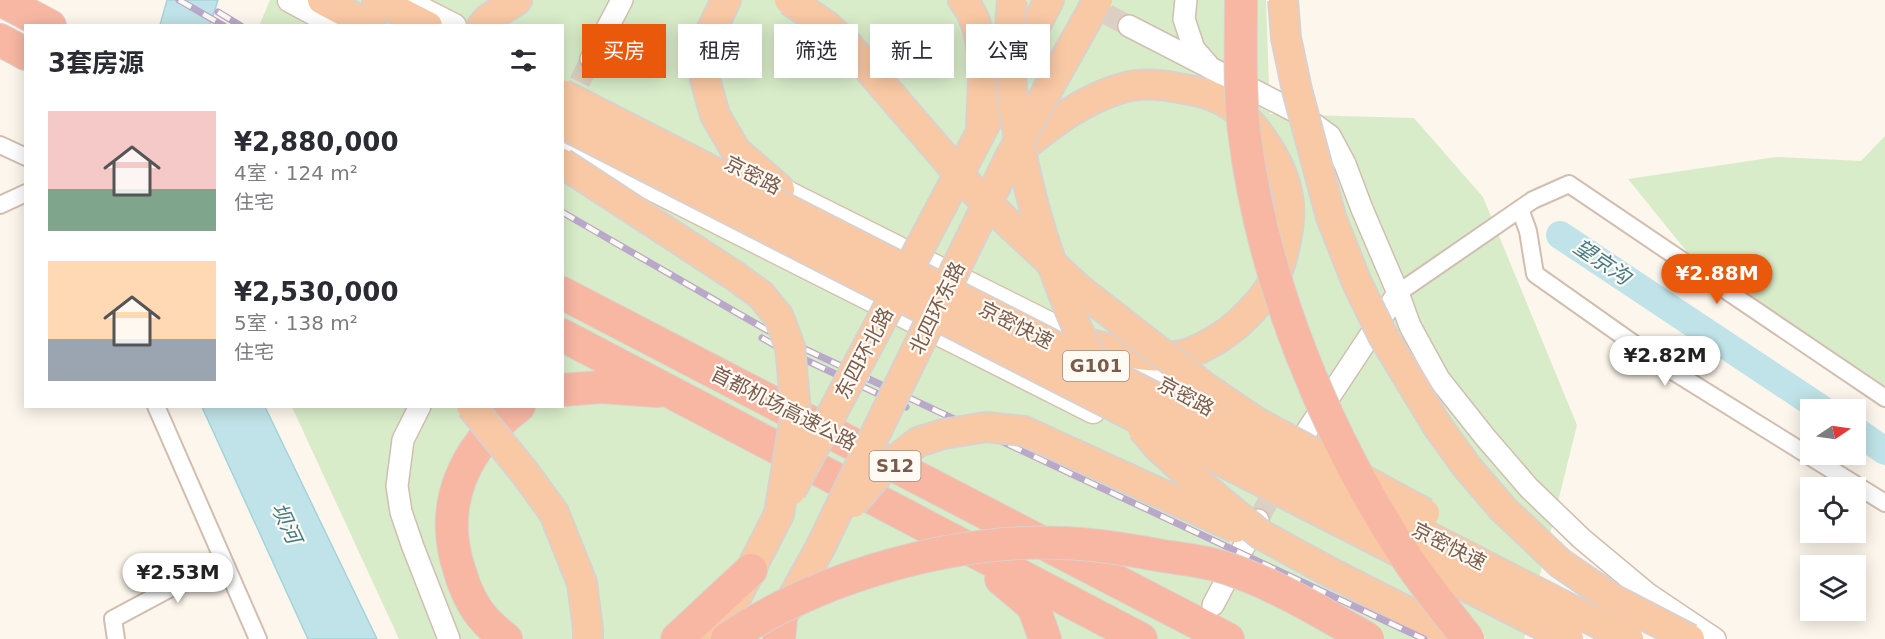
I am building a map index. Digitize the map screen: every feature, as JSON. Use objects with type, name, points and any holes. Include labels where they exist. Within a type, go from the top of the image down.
[{"type":"highway","points":[[2,0],[46,24]]},
{"type":"highway","points":[[322,0],[367,24]]},
{"type":"highway","points":[[377,0],[424,24]]},
{"type":"highway","points":[[485,24],[517,0]]},
{"type":"highway","points":[[726,0],[711,31],[705,79],[715,115],[736,151],[780,189]]},
{"type":"highway","points":[[789,0],[826,25],[847,44],[971,189],[1078,288],[1175,365],[1255,421],[1440,521],[1516,567],[1553,600]]},
{"type":"highway","points":[[963,0],[979,35],[983,74],[981,132]]},
{"type":"highway","points":[[1012,0],[1010,56],[1023,164],[1049,258],[1089,354],[1124,407],[1157,446],[1181,468],[1260,534],[1326,570]]},
{"type":"highway","points":[[981,132],[1049,0]]},
{"type":"highway","name":"北四环东路","points":[[777,632],[1010,157],[1098,0]]},
{"type":"highway","points":[[1241,0],[1242,97],[1246,140],[1266,244],[1296,341],[1312,382],[1382,519],[1458,636]]},
{"type":"highway","points":[[1283,0],[1286,38],[1297,90],[1331,218],[1357,283],[1383,336],[1438,427],[1467,467],[1503,509],[1560,563],[1611,598],[1690,639]]},
{"type":"highway","points":[[0,40],[24,53]]},
{"type":"highway","points":[[1010,157],[1070,111],[1096,97],[1128,86],[1166,85],[1195,91],[1224,101],[1254,126],[1276,160],[1287,192],[1289,225],[1281,260],[1275,280],[1257,305],[1231,331],[1206,345],[1178,356],[1145,356],[1087,344]]},
{"type":"highway","name":"京密快速","points":[[564,95],[1629,639]]},
{"type":"highway","name":"京密快速","points":[[564,125],[1569,639]]},
{"type":"highway","name":"东四环北路","points":[[715,639],[981,132]]},
{"type":"highway","points":[[564,164],[735,276],[761,295],[779,317],[790,347],[796,411],[779,514]]},
{"type":"highway","name":"首都机场高速公路","points":[[564,295],[1228,639]]},
{"type":"highway","name":"首都机场高速公路","points":[[564,336],[1141,639]]},
{"type":"highway","points":[[564,390],[601,387],[669,391]]},
{"type":"highway","points":[[473,408],[554,513],[582,583],[588,639]]},
{"type":"highway","points":[[506,639],[485,620],[466,591],[455,559],[451,524],[455,493],[465,466],[478,445],[499,421],[516,408]]},
{"type":"highway","points":[[820,548],[880,471],[918,442],[944,434],[986,427],[1024,431],[1326,570],[1458,636]]},
{"type":"highway","points":[[727,639],[748,625],[800,598],[857,575],[888,566],[956,551],[1007,544],[1063,543],[1117,548],[1223,567],[1267,583],[1368,639]]},
{"type":"highway","points":[[964,547],[1033,606],[1045,639]]},
{"type":"highway","points":[[677,639],[750,570]]},
{"type":"main road","points":[[290,0],[334,24]]},
{"type":"main road","points":[[404,0],[450,24]]},
{"type":"main road","name":"京密路","points":[[564,81],[1087,344],[1645,639]]},
{"type":"main road","name":"G101","points":[[564,143],[1542,639]]},
{"type":"street","points":[[609,24],[622,0]]},
{"type":"street","points":[[1185,10],[1172,28],[1161,31],[1132,21],[1210,68],[1300,114],[1330,136],[1345,164],[1410,326],[1439,379],[1529,488],[1582,539],[1648,594],[1715,639]]},
{"type":"street","points":[[1185,10],[1194,49],[1210,68]]},
{"type":"street","points":[[0,145],[24,156]]},
{"type":"street","points":[[1301,440],[1398,293],[1533,200],[1569,184],[1885,398]]},
{"type":"street","points":[[0,205],[24,194]]},
{"type":"street","points":[[1520,209],[1528,231],[1535,274],[1671,370],[1885,503]]},
{"type":"street","points":[[157,408],[258,639]]},
{"type":"street","points":[[419,408],[403,440],[397,486],[401,512],[413,548],[449,639]]},
{"type":"street","points":[[1213,606],[1258,520]]},
{"type":"street","points":[[116,639],[113,619],[223,560]]},
{"type":"green space","points":[[270,0],[1266,0],[1270,114],[1414,118],[1483,197],[1577,425],[1524,639],[399,639],[292,408],[564,408],[564,24],[260,24]]},
{"type":"green space","points":[[1885,136],[1885,391],[1709,279],[1628,179],[1776,157],[1861,161]]},
{"type":"water","points":[[167,0],[218,0],[210,24],[160,24]]},
{"type":"water","name":"坝河","points":[[202,408],[265,408],[377,639],[308,639]]},
{"type":"waterway","name":"望京沟","points":[[1560,235],[1806,399]]},
{"type":"waterway","name":"望京沟","points":[[1866,438],[1885,451]]},
{"type":"tunnel","points":[[1080,0],[1129,26]]},
{"type":"tunnel","points":[[566,110],[582,77]]},
{"type":"tunnel","points":[[1258,520],[1282,476]]},
{"type":"railway","points":[[179,0],[221,24]]},
{"type":"railway","points":[[218,12],[238,24]]},
{"type":"railway","points":[[564,213],[779,337],[1424,639]]},
{"type":"railway","points":[[762,338],[906,407]]}]
